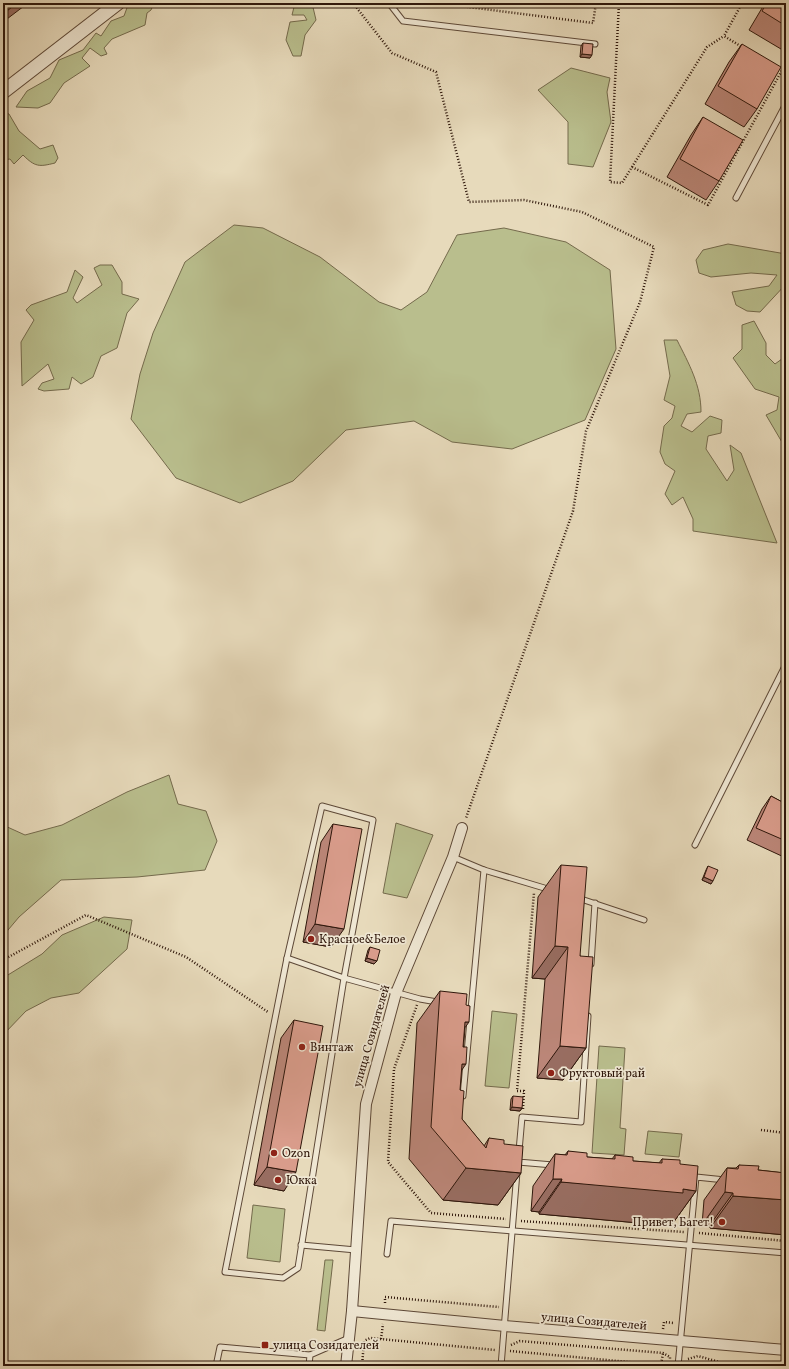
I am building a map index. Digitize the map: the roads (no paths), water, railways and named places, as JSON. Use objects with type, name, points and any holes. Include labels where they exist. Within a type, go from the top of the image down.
[{"type":"street","points":[[3,92],[118,3]]},
{"type":"street","name":"улица Созидателей","points":[[346,1366],[352,1311],[366,1104],[396,992],[453,857],[462,828]]},
{"type":"street","name":"улица Созидателей","points":[[352,1311],[680,1342],[786,1350]]},
{"type":"lane","points":[[389,3],[404,21],[596,44]]},
{"type":"lane","points":[[736,198],[786,104]]},
{"type":"lane","points":[[695,845],[786,664]]},
{"type":"lane","points":[[322,806],[373,820],[344,978],[298,1268],[283,1278],[225,1272],[287,958],[322,806]]},
{"type":"lane","points":[[453,857],[484,870],[557,892]]},
{"type":"lane","points":[[463,1102],[484,870]]},
{"type":"lane","points":[[572,896],[644,920]]},
{"type":"lane","points":[[591,973],[595,903]]},
{"type":"lane","points":[[287,958],[344,978],[431,1002],[445,1002]]},
{"type":"lane","points":[[465,1002],[472,1002]]},
{"type":"lane","points":[[501,1366],[522,1117],[582,1122],[588,1012]]},
{"type":"lane","points":[[511,1161],[557,1165]]},
{"type":"lane","points":[[688,1176],[733,1181]]},
{"type":"lane","points":[[678,1366],[696,1177]]},
{"type":"lane","points":[[387,1254],[391,1220],[786,1253]]},
{"type":"lane","points":[[301,1245],[356,1250]]},
{"type":"lane","points":[[216,1366],[220,1347],[310,1356],[349,1338]]},
{"type":"lane","points":[[309,1366],[310,1356]]},
{"type":"place","name":"Красное&Белое","points":[[311,939]]},
{"type":"place","name":"Винтаж","points":[[302,1047]]},
{"type":"place","name":"Фруктовый рай","points":[[551,1073]]},
{"type":"place","name":"Ozon","points":[[274,1153]]},
{"type":"place","name":"Юкка","points":[[278,1180]]},
{"type":"place","name":"Привет, Багет!","points":[[722,1222]]},
{"type":"place","name":"улица Созидателей","points":[[265,1345]]}]
